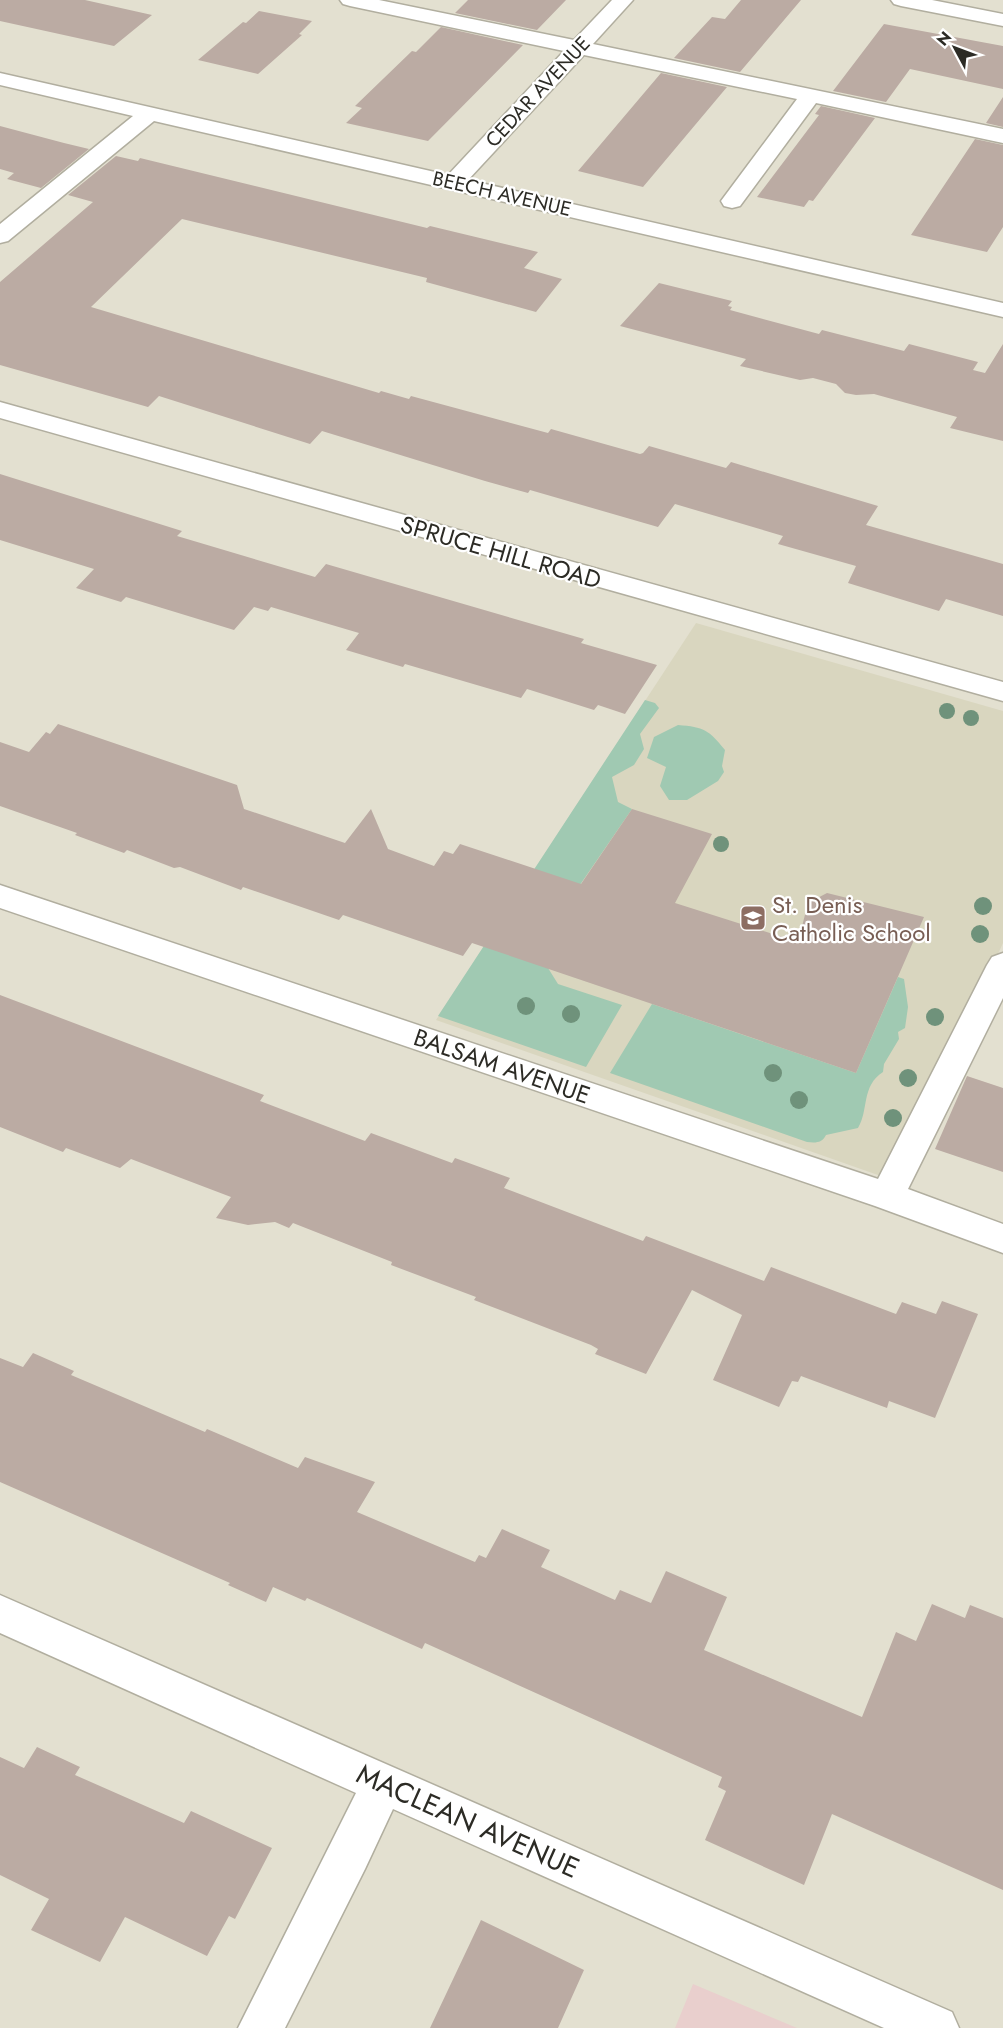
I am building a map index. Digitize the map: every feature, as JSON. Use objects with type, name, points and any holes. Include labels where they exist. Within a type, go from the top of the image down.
[{"type":"street","points":[[350,0],[1003,136]]},
{"type":"street","name":"CEDAR AVENUE","points":[[453,183],[580,49],[623,0]]},
{"type":"street","points":[[901,0],[1003,20]]},
{"type":"street","name":"BEECH AVENUE","points":[[0,79],[1003,310]]},
{"type":"street","points":[[732,201],[811,95]]},
{"type":"street","points":[[1,233],[150,113]]},
{"type":"street","name":"SPRUCE HILL ROAD","points":[[0,410],[1003,692]]},
{"type":"street","name":"BALSAM AVENUE","points":[[0,896],[887,1196],[1003,1239]]},
{"type":"street","points":[[887,1196],[1003,965]]},
{"type":"street","name":"MACLEAN AVENUE","points":[[0,1614],[936,2028]]},
{"type":"street","points":[[261,2028],[350,1854],[383,1783]]},
{"type":"shaded area","name":"St. Denis Catholic School","points":[[696,623],[1003,711],[1003,943],[895,1181],[436,1020]]},
{"type":"shaded area","points":[[693,1984],[797,2028],[675,2028]]},
{"type":"green space","points":[[645,700],[655,703],[659,708],[640,734],[644,749],[634,765],[612,777],[618,802],[632,809],[562,911],[548,968],[558,984],[622,1005],[586,1067],[438,1016]]},
{"type":"green space","points":[[678,725],[700,729],[715,738],[725,750],[722,766],[724,772],[718,781],[687,800],[669,800],[660,786],[666,767],[647,758],[654,737]]},
{"type":"green space","points":[[898,977],[904,979],[908,1007],[905,1028],[898,1032],[899,1039],[884,1064],[883,1072],[871,1084],[858,1128],[826,1135],[818,1142],[807,1142],[610,1073],[652,1004],[856,1073]]},
{"type":"building","points":[[0,0],[85,0],[152,15],[114,46],[0,21]]},
{"type":"building","points":[[468,0],[566,0],[537,30],[455,13]]},
{"type":"building","points":[[741,0],[801,0],[740,72],[674,58],[712,17],[725,19]]},
{"type":"building","points":[[259,11],[312,21],[299,34],[302,35],[258,74],[198,60],[243,22],[246,23]]},
{"type":"building","points":[[884,24],[1003,46],[1003,89],[910,69],[886,102],[833,91]]},
{"type":"building","points":[[441,27],[523,45],[428,141],[346,123],[362,108],[355,106],[412,51],[416,52]]},
{"type":"building","points":[[661,73],[727,87],[643,187],[578,171]]},
{"type":"building","points":[[1003,97],[1003,127],[986,123]]},
{"type":"building","points":[[821,106],[875,118],[813,201],[809,200],[804,207],[757,197],[819,115],[815,114]]},
{"type":"building","points":[[0,126],[89,149],[41,188],[7,179],[14,173],[0,169]]},
{"type":"building","points":[[975,139],[1003,145],[1003,227],[987,252],[911,235]]},
{"type":"building","points":[[116,156],[138,161],[140,158],[427,228],[430,226],[538,252],[524,268],[562,279],[536,312],[426,282],[427,278],[182,219],[91,307],[379,393],[381,391],[409,399],[411,396],[548,433],[551,429],[640,454],[649,446],[726,468],[731,462],[878,506],[866,525],[1003,564],[1003,616],[946,599],[939,611],[848,583],[856,566],[778,544],[783,536],[675,504],[658,527],[530,490],[528,493],[485,481],[322,431],[310,444],[159,396],[148,407],[0,365],[0,282],[93,202],[68,195]]},
{"type":"building","points":[[659,283],[732,301],[728,306],[732,307],[730,310],[819,334],[822,330],[904,351],[909,344],[978,362],[973,370],[985,373],[1003,344],[1003,441],[950,428],[957,417],[874,394],[845,393],[836,384],[813,378],[800,380],[740,366],[746,359],[620,326]]},
{"type":"building","points":[[0,474],[182,531],[177,536],[315,577],[326,564],[584,639],[581,643],[657,665],[625,714],[598,705],[594,710],[527,689],[521,698],[405,664],[403,667],[346,650],[359,633],[271,607],[268,611],[254,607],[234,630],[126,597],[121,602],[76,588],[94,569],[0,540]]},
{"type":"building","points":[[58,724],[237,785],[244,809],[345,843],[371,809],[388,849],[434,866],[444,851],[453,854],[460,844],[581,884],[632,809],[712,834],[675,903],[798,942],[808,903],[827,893],[924,917],[856,1073],[472,943],[463,956],[343,915],[339,920],[243,887],[241,890],[180,867],[174,868],[127,850],[124,853],[75,835],[77,833],[0,806],[0,742],[29,752],[46,732],[50,734]]},
{"type":"building","points":[[0,995],[264,1095],[260,1101],[365,1141],[371,1133],[452,1163],[455,1158],[510,1178],[504,1188],[643,1241],[646,1236],[764,1281],[771,1267],[896,1314],[902,1302],[936,1314],[942,1301],[978,1314],[935,1418],[889,1401],[887,1408],[801,1376],[798,1382],[792,1381],[779,1407],[713,1380],[742,1315],[692,1290],[646,1374],[595,1354],[598,1349],[591,1345],[474,1300],[476,1297],[391,1265],[392,1262],[293,1223],[289,1228],[275,1222],[248,1225],[216,1218],[231,1197],[131,1159],[120,1168],[66,1148],[63,1152],[0,1127]]},
{"type":"building","points":[[967,1076],[1003,1088],[1003,1172],[935,1149]]},
{"type":"building","points":[[33,1353],[74,1371],[71,1375],[205,1432],[207,1429],[298,1468],[305,1457],[375,1482],[357,1512],[475,1562],[479,1555],[486,1558],[502,1529],[550,1550],[541,1567],[615,1600],[620,1590],[651,1603],[666,1571],[727,1597],[704,1650],[862,1717],[896,1632],[916,1641],[932,1604],[965,1618],[970,1605],[1003,1618],[1003,1890],[832,1814],[804,1885],[705,1840],[726,1791],[718,1787],[722,1777],[425,1643],[422,1649],[307,1598],[305,1601],[273,1587],[266,1602],[228,1585],[230,1583],[0,1482],[0,1358],[23,1367]]},
{"type":"building","points":[[37,1747],[80,1767],[75,1775],[184,1823],[191,1811],[272,1848],[235,1919],[229,1916],[207,1956],[125,1917],[100,1962],[31,1930],[49,1899],[0,1875],[0,1757],[24,1768]]},
{"type":"building","points":[[481,1920],[584,1970],[558,2028],[430,2028]]},
{"type":"place","name":"St. Denis Catholic School","points":[[753,918]]}]
